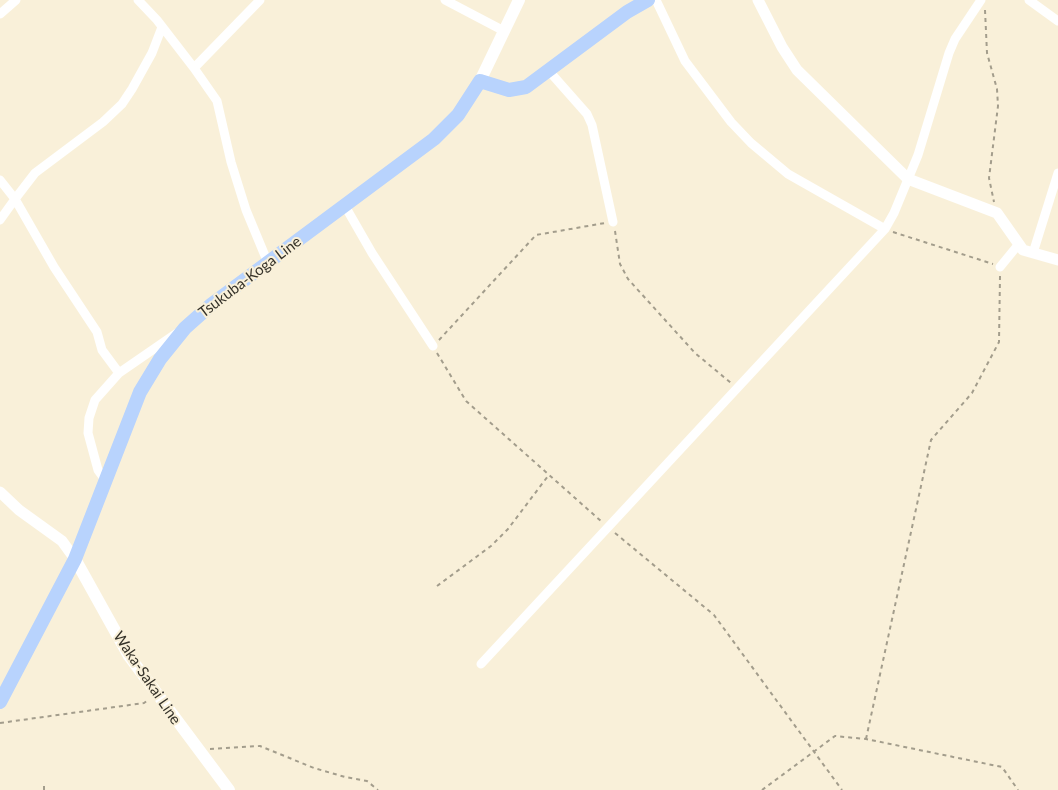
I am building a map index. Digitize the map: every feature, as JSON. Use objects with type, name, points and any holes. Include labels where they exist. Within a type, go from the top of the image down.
[{"type":"main road","points":[[519,0],[480,81],[509,90],[519,89],[549,72],[640,1]]},
{"type":"main road","name":"Tsukuba-Koga Line","points":[[0,702],[75,559],[140,392],[160,359],[186,328],[212,304],[346,206],[447,128],[480,81]]},
{"type":"main road","name":"Waka-Sakai Line","points":[[75,559],[130,656],[156,694],[229,790]]},
{"type":"street","points":[[0,14],[16,0]]},
{"type":"street","points":[[138,0],[194,68],[216,101],[246,210],[268,263]]},
{"type":"street","points":[[194,68],[260,0]]},
{"type":"street","points":[[445,0],[504,31]]},
{"type":"street","points":[[656,0],[685,61],[731,122],[751,144],[788,174],[885,229]]},
{"type":"street","points":[[758,0],[782,47],[808,84],[908,179],[997,214],[1003,219],[1018,246],[1023,250],[1058,260]]},
{"type":"street","points":[[1029,0],[1058,21]]},
{"type":"street","points":[[481,664],[885,229],[908,179],[926,131],[949,53],[955,39],[983,2]]},
{"type":"street","points":[[0,220],[35,173],[103,122],[122,104],[152,53],[162,27]]},
{"type":"street","points":[[549,72],[587,114],[592,125],[613,222]]},
{"type":"street","points":[[1033,253],[1058,173]]},
{"type":"street","points":[[0,180],[15,199],[54,267],[97,332],[102,350],[119,373]]},
{"type":"street","points":[[346,206],[372,252],[433,346]]},
{"type":"street","points":[[1000,267],[1018,246]]},
{"type":"street","points":[[106,481],[98,470],[92,454],[88,433],[89,418],[95,400],[119,373],[156,345],[186,328]]},
{"type":"street","points":[[0,492],[18,510],[62,541],[75,559]]},
{"type":"path","points":[[983,2],[985,44],[997,89],[998,106],[989,178],[997,214]]},
{"type":"path","points":[[736,388],[695,353],[628,279],[620,264],[613,222],[536,235],[433,346],[466,400],[549,476],[714,615],[842,790]]},
{"type":"path","points":[[866,740],[931,440],[972,393],[999,342],[1000,267],[885,229]]},
{"type":"path","points":[[437,586],[491,546],[508,529],[549,476]]},
{"type":"path","points":[[0,723],[144,703],[156,694]]},
{"type":"path","points":[[762,790],[835,736],[866,740],[1002,767],[1018,790]]},
{"type":"path","points":[[198,750],[260,746],[314,768],[345,778],[367,781],[378,790]]},
{"type":"path","points":[[44,782],[44,790]]}]
